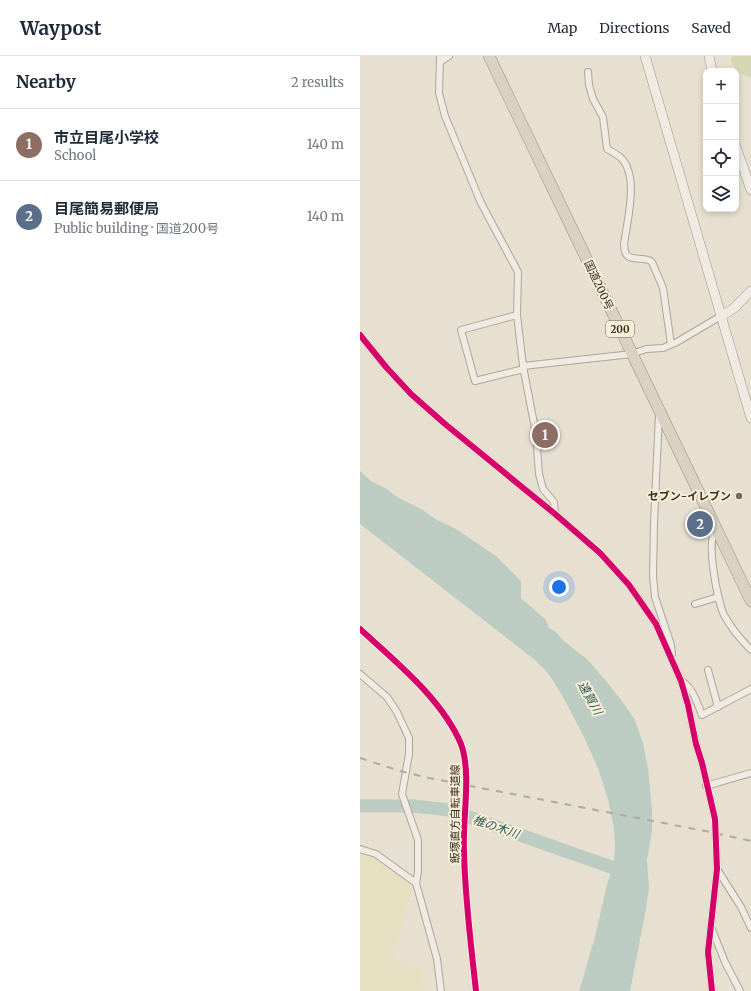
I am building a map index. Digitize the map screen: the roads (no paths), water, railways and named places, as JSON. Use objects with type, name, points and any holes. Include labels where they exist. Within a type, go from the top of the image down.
[{"type":"highway","name":"国道200号","points":[[489,56],[751,601]]},
{"type":"street","points":[[449,56],[440,59],[439,93],[445,116],[481,203],[518,272],[517,315],[523,368],[534,422],[541,482],[543,489],[554,502],[555,514]]},
{"type":"street","points":[[645,56],[751,418]]},
{"type":"street","points":[[710,56],[712,68]]},
{"type":"street","points":[[588,72],[589,85],[593,99],[603,117],[607,149],[621,158],[626,167],[632,189],[625,240],[626,255],[652,262],[663,288],[671,344]]},
{"type":"street","points":[[739,152],[748,169],[751,190]]},
{"type":"street","points":[[517,315],[461,330],[475,381],[523,368],[632,354],[646,349],[663,348],[733,309],[751,291]]},
{"type":"street","points":[[360,335],[372,351],[411,394],[600,553],[629,585],[656,624],[681,681],[688,704],[696,744],[715,819],[717,869],[708,952],[712,991]]},
{"type":"street","points":[[659,409],[653,576],[655,597],[671,645],[673,662]]},
{"type":"street","points":[[716,530],[712,537],[712,553],[718,597],[725,616],[751,650]]},
{"type":"street","points":[[695,604],[718,597]]},
{"type":"street","points":[[360,674],[387,698],[397,712],[409,738],[409,754],[402,790],[404,801],[418,840],[418,872],[416,883],[437,959],[441,991]]},
{"type":"street","points":[[707,674],[718,707]]},
{"type":"street","points":[[681,681],[687,684],[690,688],[702,715],[751,689]]},
{"type":"street","points":[[706,786],[751,773]]},
{"type":"street","points":[[360,849],[376,854],[416,883]]},
{"type":"street","points":[[717,869],[751,928]]},
{"type":"street","points":[[710,923],[714,937],[725,962],[740,991]]},
{"type":"water","name":"遠賀川","points":[[360,471],[371,481],[387,489],[397,497],[423,510],[435,519],[456,529],[496,556],[521,581],[521,598],[546,620],[549,628],[555,631],[565,642],[588,660],[622,701],[635,720],[643,743],[648,768],[652,809],[652,831],[647,860],[649,888],[630,991],[579,991],[595,937],[614,862],[615,846],[614,828],[608,799],[598,768],[583,735],[562,695],[548,673],[535,660],[360,524]]},
{"type":"waterway","name":"椎の木川","points":[[360,806],[414,806],[449,810],[628,873]]},
{"type":"railway","points":[[360,758],[400,771],[429,778],[751,841]]},
{"type":"place","name":"市立目尾小学校","points":[[545,435]]},
{"type":"place","name":"セブン-イレブン","points":[[739,496]]},
{"type":"place","name":"目尾簡易郵便局","points":[[700,524]]}]
